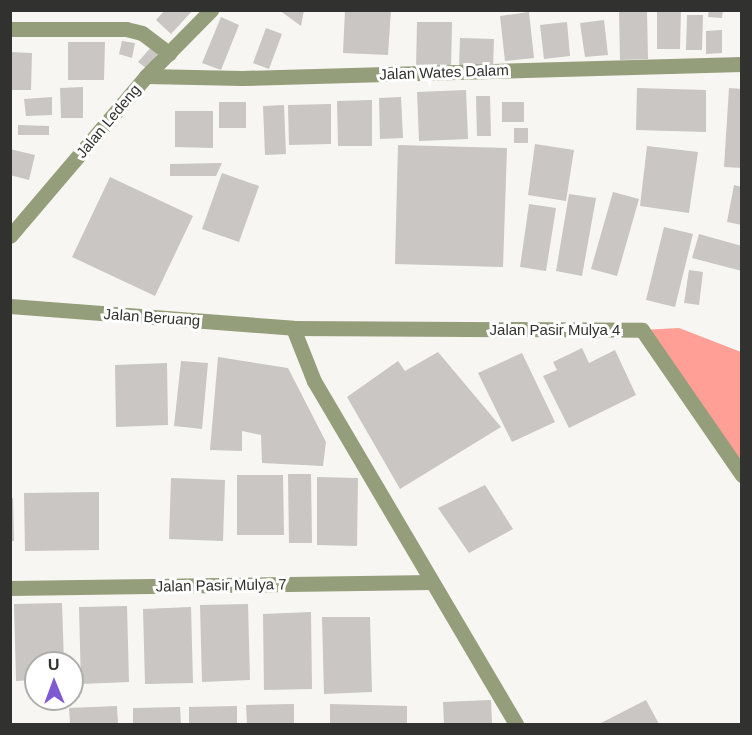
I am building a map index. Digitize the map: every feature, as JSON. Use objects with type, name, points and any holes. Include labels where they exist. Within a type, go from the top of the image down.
[{"type":"street","name":"Jalan Ledeng","points":[[10,236],[146,76],[211,10]]},
{"type":"street","points":[[10,29],[126,29],[142,33],[169,53]]},
{"type":"street","name":"Jalan Wates Dalam","points":[[146,76],[242,78],[741,64]]},
{"type":"street","name":"Jalan Beruang","points":[[10,306],[293,328]]},
{"type":"street","points":[[293,328],[314,381],[516,724]]},
{"type":"street","name":"Jalan Pasir Mulya 4","points":[[293,328],[642,330],[741,475]]},
{"type":"street","name":"Jalan Pasir Mulya 7","points":[[10,588],[431,582]]},
{"type":"shaded area","points":[[679,328],[741,352],[741,485],[642,330]]},
{"type":"building","points":[[165,10],[193,10],[171,34],[156,20]]},
{"type":"building","points":[[279,10],[304,10],[301,26]]},
{"type":"building","points":[[345,10],[391,10],[388,55],[343,53]]},
{"type":"building","points":[[619,10],[647,10],[648,59],[620,60]]},
{"type":"building","points":[[657,10],[681,10],[680,49],[657,49]]},
{"type":"building","points":[[709,10],[723,10],[722,18],[708,17]]},
{"type":"building","points":[[529,12],[534,58],[505,61],[500,16]]},
{"type":"building","points":[[687,15],[703,15],[702,50],[686,50]]},
{"type":"building","points":[[221,17],[239,25],[221,70],[202,63]]},
{"type":"building","points":[[604,20],[608,55],[585,57],[580,23]]},
{"type":"building","points":[[417,22],[452,22],[451,70],[416,69]]},
{"type":"building","points":[[567,22],[570,56],[544,59],[540,25]]},
{"type":"building","points":[[266,28],[282,34],[269,69],[253,63]]},
{"type":"building","points":[[722,30],[722,53],[706,54],[706,31]]},
{"type":"building","points":[[460,38],[494,39],[493,69],[459,68]]},
{"type":"building","points":[[122,41],[135,43],[132,58],[119,54]]},
{"type":"building","points":[[68,42],[105,42],[104,80],[68,80]]},
{"type":"building","points":[[153,45],[160,51],[146,68],[138,62]]},
{"type":"building","points":[[10,52],[32,53],[31,90],[10,90]]},
{"type":"building","points":[[83,87],[83,118],[61,118],[60,88]]},
{"type":"building","points":[[637,88],[706,90],[706,132],[636,130]]},
{"type":"building","points":[[729,88],[742,89],[742,168],[724,167]]},
{"type":"building","points":[[466,90],[468,139],[419,141],[417,92]]},
{"type":"building","points":[[476,96],[490,96],[491,136],[477,136]]},
{"type":"building","points":[[52,97],[52,115],[26,116],[24,99]]},
{"type":"building","points":[[401,97],[403,138],[380,139],[379,98]]},
{"type":"building","points":[[372,100],[372,146],[338,146],[337,101]]},
{"type":"building","points":[[219,102],[246,102],[246,128],[219,128]]},
{"type":"building","points":[[502,102],[524,102],[524,122],[502,122]]},
{"type":"building","points":[[331,104],[331,144],[289,145],[288,105]]},
{"type":"building","points":[[284,105],[286,154],[265,155],[263,106]]},
{"type":"building","points":[[175,111],[213,111],[213,148],[175,147]]},
{"type":"building","points":[[18,125],[49,126],[49,135],[18,135]]},
{"type":"building","points":[[514,128],[528,128],[528,143],[514,143]]},
{"type":"building","points":[[535,144],[574,150],[566,201],[528,195]]},
{"type":"building","points":[[398,145],[507,148],[503,267],[395,264]]},
{"type":"building","points":[[647,146],[698,152],[689,213],[640,206]]},
{"type":"building","points":[[10,149],[35,155],[29,180],[10,175]]},
{"type":"building","points":[[222,163],[216,176],[170,176],[170,164]]},
{"type":"building","points":[[222,173],[259,186],[239,242],[202,229]]},
{"type":"building","points":[[110,177],[193,216],[155,296],[72,257]]},
{"type":"building","points":[[734,185],[742,187],[742,225],[727,222]]},
{"type":"building","points":[[613,192],[639,199],[617,276],[591,269]]},
{"type":"building","points":[[569,194],[596,198],[582,276],[556,271]]},
{"type":"building","points":[[529,204],[556,208],[546,271],[520,267]]},
{"type":"building","points":[[664,227],[693,234],[675,307],[646,300]]},
{"type":"building","points":[[699,234],[742,246],[742,271],[692,258]]},
{"type":"building","points":[[689,270],[703,272],[699,305],[684,303]]},
{"type":"building","points":[[582,348],[589,363],[615,350],[636,395],[569,428],[543,376],[557,370],[553,362]]},
{"type":"building","points":[[438,352],[501,427],[400,489],[347,397],[398,361],[405,371]]},
{"type":"building","points":[[522,353],[555,422],[512,442],[478,373]]},
{"type":"building","points":[[218,357],[288,368],[326,442],[323,466],[262,463],[261,435],[242,431],[242,451],[210,450]]},
{"type":"building","points":[[181,361],[208,363],[202,429],[174,426]]},
{"type":"building","points":[[167,363],[168,425],[116,427],[115,365]]},
{"type":"building","points":[[288,474],[311,474],[312,543],[289,543]]},
{"type":"building","points":[[237,475],[283,475],[284,535],[237,535]]},
{"type":"building","points":[[317,477],[358,478],[357,546],[317,545]]},
{"type":"building","points":[[171,478],[225,480],[223,541],[169,539]]},
{"type":"building","points":[[485,485],[513,529],[469,553],[438,508]]},
{"type":"building","points":[[99,492],[99,550],[25,551],[24,493]]},
{"type":"building","points":[[10,498],[13,498],[14,541],[10,541]]},
{"type":"building","points":[[62,603],[64,651],[24,651],[24,681],[16,681],[14,604]]},
{"type":"building","points":[[248,604],[250,680],[202,682],[200,605]]},
{"type":"building","points":[[127,606],[129,682],[84,684],[84,651],[80,651],[79,607]]},
{"type":"building","points":[[191,607],[193,683],[145,684],[143,609]]},
{"type":"building","points":[[311,612],[312,689],[264,690],[263,614]]},
{"type":"building","points":[[322,617],[370,617],[372,692],[324,694]]},
{"type":"building","points":[[491,700],[492,724],[444,724],[443,702]]},
{"type":"building","points":[[646,700],[659,724],[599,724]]},
{"type":"building","points":[[294,704],[294,724],[247,724],[246,705]]},
{"type":"building","points":[[330,704],[407,706],[407,724],[330,724]]},
{"type":"building","points":[[117,706],[118,724],[70,724],[69,711],[84,711],[84,707]]},
{"type":"building","points":[[237,706],[237,724],[189,724],[189,707]]},
{"type":"building","points":[[180,707],[181,724],[133,724],[133,708]]}]
